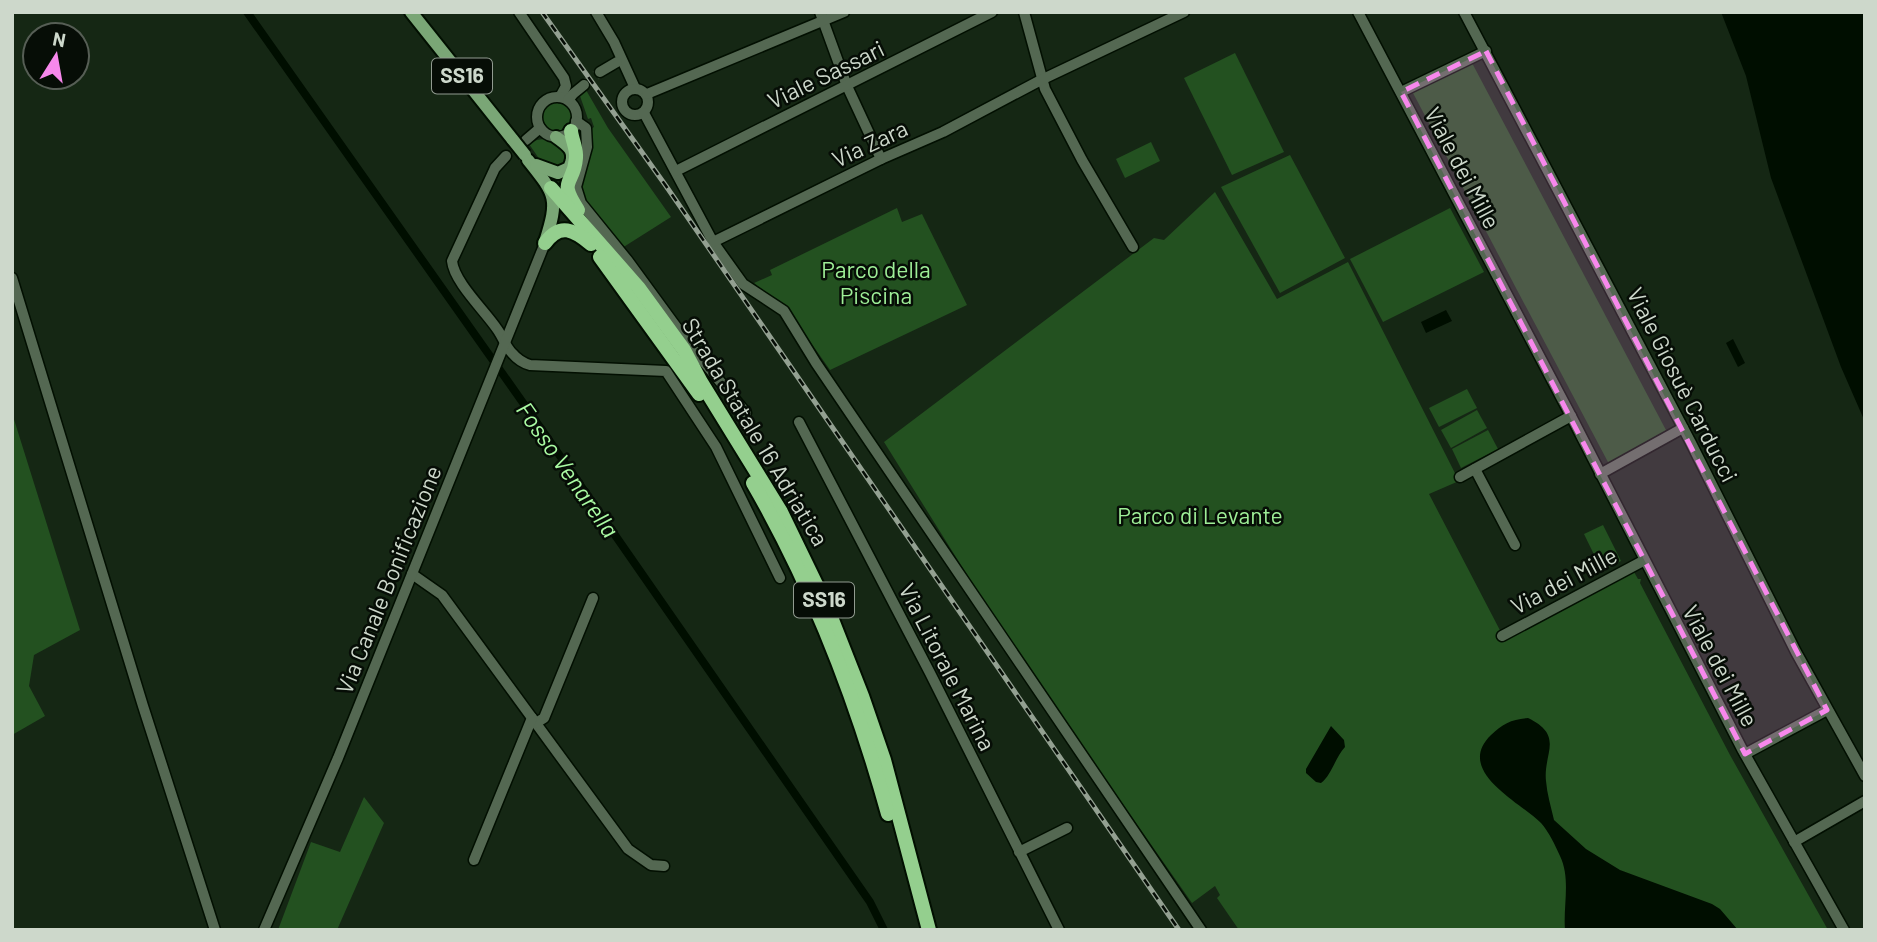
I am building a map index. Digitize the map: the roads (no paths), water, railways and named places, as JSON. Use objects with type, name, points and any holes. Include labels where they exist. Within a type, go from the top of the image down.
[{"type":"highway","points":[[574,126],[576,158],[567,184],[568,191],[596,246]]},
{"type":"highway","name":"Strada Statale 16 Adriatica","points":[[551,188],[596,246],[695,388],[727,437],[772,516],[811,596],[851,695],[873,760],[919,930]]},
{"type":"highway","points":[[545,243],[552,233],[561,230],[580,235],[596,246]]},
{"type":"highway","name":"Strada Statale 16 Adriatica","points":[[596,246],[638,287],[684,350],[781,512],[819,590],[862,696],[884,760],[929,930]]},
{"type":"main road","name":"Strada Statale 16 Adriatica","points":[[411,12],[551,188]]},
{"type":"main road","points":[[526,157],[552,172],[558,173],[569,168],[573,155],[571,147],[556,137]]},
{"type":"main road","points":[[545,243],[554,214],[551,188]]},
{"type":"street","points":[[519,12],[565,78],[564,99]]},
{"type":"street","points":[[596,12],[617,62],[632,89]]},
{"type":"street","points":[[647,94],[822,17],[844,12]]},
{"type":"street","name":"Viale Sassari","points":[[677,171],[992,12]]},
{"type":"street","points":[[1024,12],[1041,80],[1082,160],[1133,247]]},
{"type":"street","name":"Via Zara","points":[[713,242],[1184,12]]},
{"type":"street","name":"Viale dei Mille","points":[[1358,12],[1571,416],[1643,561],[1745,754],[1843,930]]},
{"type":"street","name":"Viale Giosuè Carducci","points":[[1464,12],[1683,428],[1764,590],[1865,776]]},
{"type":"street","points":[[822,17],[846,86],[881,159]]},
{"type":"street","points":[[601,23],[614,42],[632,89]]},
{"type":"street","points":[[1401,92],[1486,51]]},
{"type":"street","points":[[600,72],[617,62]]},
{"type":"street","points":[[584,85],[564,99],[549,99],[540,106],[537,117],[540,128],[556,137],[574,126],[586,128],[588,138],[576,182],[580,203],[746,413]]},
{"type":"street","points":[[632,89],[647,94],[649,102],[644,113]]},
{"type":"street","points":[[632,89],[622,100],[623,108],[632,115],[644,113]]},
{"type":"street","points":[[564,99],[575,110],[574,126]]},
{"type":"street","points":[[644,113],[713,242],[743,284],[785,311],[816,363],[1201,930]]},
{"type":"street","points":[[526,140],[540,128]]},
{"type":"street","points":[[506,156],[495,168],[452,261],[460,279],[499,331],[505,346],[523,363],[666,370],[716,447],[780,578]]},
{"type":"street","name":"Via Canale Bonificazione","points":[[264,930],[338,758],[545,243]]},
{"type":"street","points":[[12,278],[138,692],[215,930]]},
{"type":"street","points":[[1460,477],[1571,416]]},
{"type":"street","name":"Via Litorale Marina","points":[[799,422],[930,673],[1059,930]]},
{"type":"street","points":[[1600,474],[1683,428]]},
{"type":"street","points":[[1475,469],[1515,545]]},
{"type":"street","name":"Via dei Mille","points":[[1502,636],[1643,561]]},
{"type":"street","points":[[412,575],[442,595],[628,849],[651,865],[664,866]]},
{"type":"street","points":[[533,720],[544,718],[593,598]]},
{"type":"street","points":[[1745,754],[1827,710]]},
{"type":"street","points":[[474,860],[533,720]]},
{"type":"street","points":[[1794,842],[1865,801]]},
{"type":"street","points":[[1019,852],[1068,828]]},
{"type":"waterway","name":"Fosso Venarella","points":[[247,12],[870,902],[884,930]]},
{"type":"tunnel","points":[[584,85],[600,72]]},
{"type":"railway","points":[[542,12],[666,186],[1179,930]]},
{"type":"park label","name":"Parco della Piscina","points":[[876,283]]},
{"type":"park label","name":"Parco di Levante","points":[[1200,516]]}]
